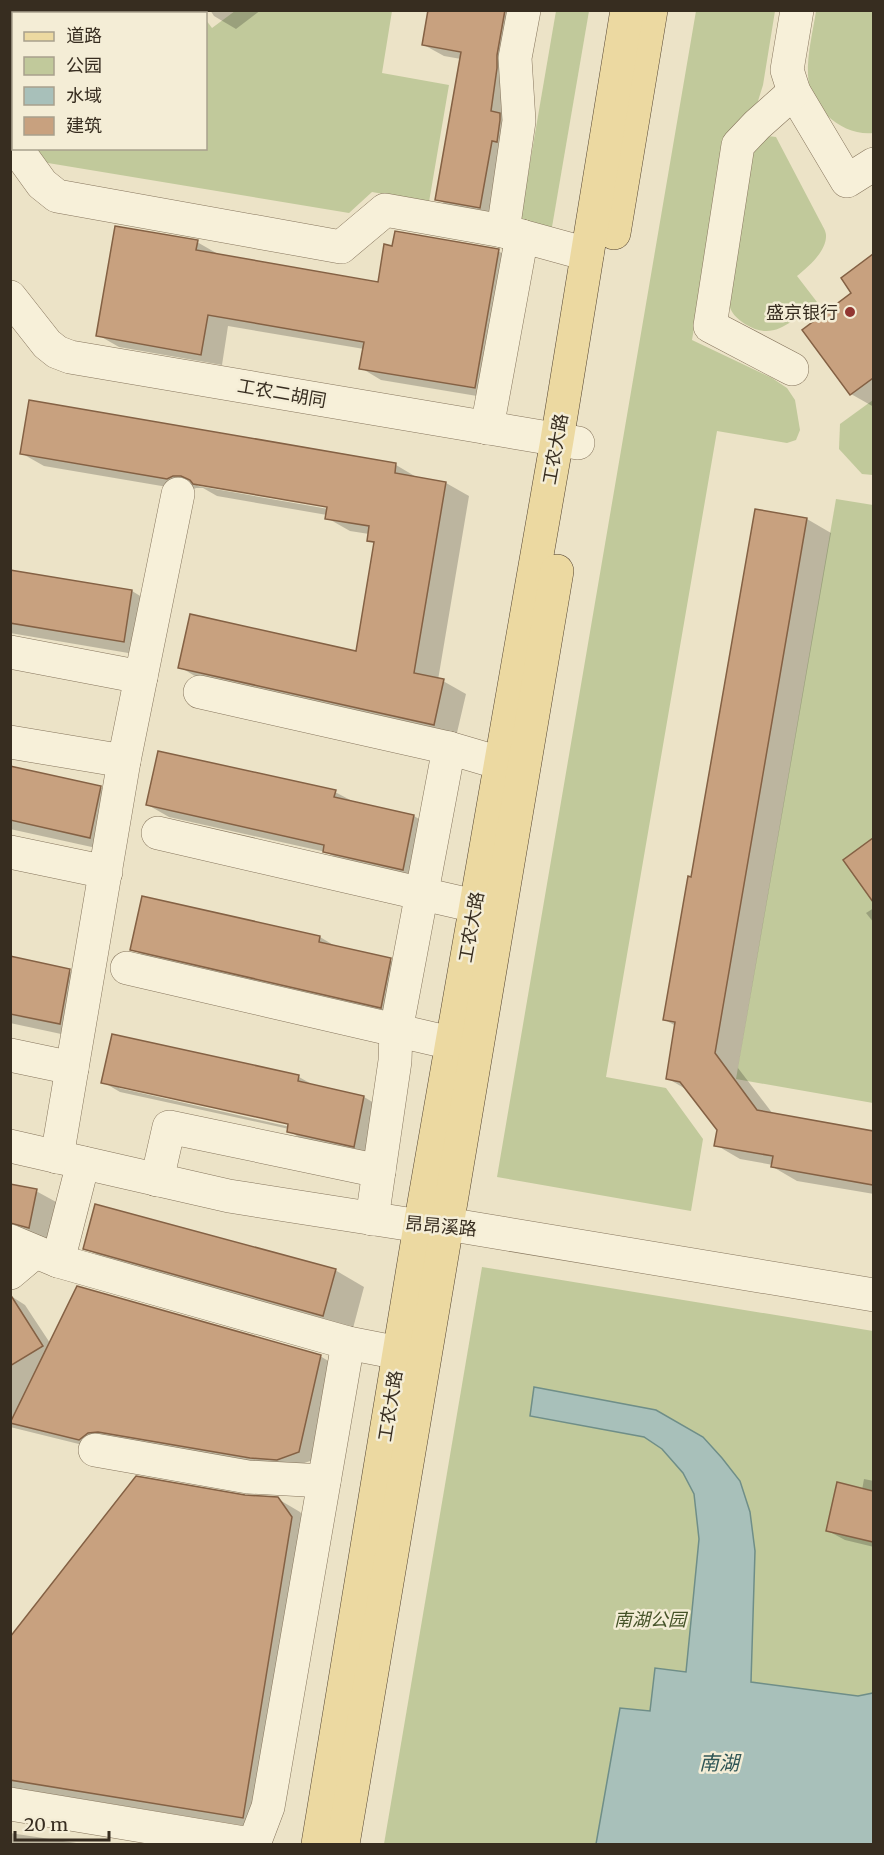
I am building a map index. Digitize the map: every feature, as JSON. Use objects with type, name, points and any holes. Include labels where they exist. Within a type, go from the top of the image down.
[{"type":"main road","name":"工农大路","points":[[344,1845],[433,1225],[567,441],[587,254],[627,10]]},
{"type":"main road","name":"工农大路","points":[[318,1845],[399,1353],[433,1225],[452,1043],[500,763],[567,441],[651,10]]},
{"type":"street","points":[[487,428],[513,234],[519,121],[515,58],[524,10]]},
{"type":"street","points":[[797,10],[787,70],[794,92],[847,181],[873,164]]},
{"type":"street","points":[[792,369],[710,326],[738,146],[757,125],[794,92]]},
{"type":"street","points":[[17,150],[42,184],[57,196],[341,247],[385,210],[513,234],[587,254]]},
{"type":"street","name":"工农二胡同","points":[[10,297],[47,344],[57,352],[70,357],[567,441]]},
{"type":"street","points":[[10,1273],[35,1252],[70,1160],[72,1068],[124,761],[178,494]]},
{"type":"street","points":[[10,652],[141,676]]},
{"type":"street","points":[[200,692],[449,748],[500,763]]},
{"type":"street","points":[[10,742],[124,761]]},
{"type":"street","points":[[372,1219],[395,1061],[396,1031],[449,748]]},
{"type":"street","points":[[158,832],[475,906]]},
{"type":"street","points":[[10,852],[106,872]]},
{"type":"street","points":[[127,968],[452,1043]]},
{"type":"street","points":[[10,1055],[72,1068]]},
{"type":"street","points":[[157,1180],[169,1126],[379,1171]]},
{"type":"street","name":"昂昂溪路","points":[[10,1146],[228,1197],[372,1219],[433,1225],[873,1295]]},
{"type":"street","points":[[35,1252],[348,1343],[399,1353]]},
{"type":"street","points":[[10,1804],[153,1837],[252,1845],[268,1807],[348,1343]]},
{"type":"street","points":[[95,1450],[248,1477],[324,1481]]},
{"type":"green space","points":[[11,10],[110,10],[111,12],[12,12],[12,129],[10,126]]},
{"type":"green space","points":[[235,11],[392,11],[382,73],[449,85],[429,202],[372,192],[349,213],[48,163],[28,150],[207,150],[207,21],[212,28]]},
{"type":"green space","points":[[556,11],[589,11],[552,227],[520,221]]},
{"type":"green space","points":[[696,11],[775,11],[763,85],[753,117],[725,145],[692,340],[772,378],[787,388],[795,400],[800,430],[796,440],[787,443],[717,431],[606,1077],[666,1088],[703,1139],[691,1211],[497,1177]]},
{"type":"green space","points":[[816,11],[873,11],[873,133],[849,130],[829,117],[814,98],[810,87],[808,67]]},
{"type":"green space","points":[[768,136],[776,137],[826,235],[820,253],[797,276],[817,302],[792,321],[775,330],[766,331],[742,322],[732,312],[728,302],[754,149]]},
{"type":"green space","points":[[873,400],[873,475],[862,474],[839,449],[840,424]]},
{"type":"green space","points":[[836,499],[873,505],[873,1103],[736,1079]]},
{"type":"green space","name":"南湖公园","points":[[482,1267],[873,1331],[873,1844],[384,1844]]},
{"type":"water","name":"南湖","points":[[534,1387],[656,1410],[703,1437],[740,1481],[750,1512],[755,1551],[751,1682],[858,1696],[873,1693],[873,1844],[596,1844],[620,1708],[650,1711],[655,1668],[686,1672],[699,1539],[694,1494],[683,1473],[662,1449],[644,1437],[530,1416]]},
{"type":"building","points":[[428,10],[505,10],[491,111],[500,113],[500,120],[497,142],[492,141],[480,208],[435,200],[461,52],[422,45]]},
{"type":"building","points":[[115,226],[198,240],[196,250],[378,282],[384,244],[392,246],[395,231],[499,249],[475,388],[359,369],[364,342],[208,315],[201,355],[96,336]]},
{"type":"building","name":"盛京银行","points":[[873,254],[873,378],[850,395],[802,330],[851,293],[841,278]]},
{"type":"building","points":[[29,400],[396,463],[395,473],[446,482],[414,673],[444,679],[434,725],[178,668],[190,614],[356,651],[374,542],[367,541],[369,526],[325,519],[327,507],[193,484],[181,476],[167,479],[20,454]]},
{"type":"building","points":[[755,509],[807,518],[715,1053],[757,1110],[873,1131],[873,1185],[771,1167],[773,1156],[714,1146],[717,1130],[680,1082],[666,1079],[675,1022],[663,1020],[688,876],[691,877]]},
{"type":"building","points":[[10,570],[132,590],[124,642],[10,623]]},
{"type":"building","points":[[158,751],[336,790],[334,797],[414,815],[403,870],[323,852],[324,845],[146,805]]},
{"type":"building","points":[[10,766],[101,786],[90,838],[10,820]]},
{"type":"building","points":[[873,838],[873,902],[843,860]]},
{"type":"building","points":[[142,896],[320,936],[319,942],[391,958],[381,1008],[130,950]]},
{"type":"building","points":[[10,956],[70,969],[60,1024],[10,1014]]},
{"type":"building","points":[[112,1034],[299,1075],[298,1081],[364,1096],[354,1147],[287,1132],[288,1124],[101,1083]]},
{"type":"building","points":[[10,1184],[37,1189],[29,1228],[10,1223]]},
{"type":"building","points":[[95,1204],[336,1269],[323,1316],[83,1249]]},
{"type":"building","points":[[77,1286],[321,1355],[299,1452],[277,1460],[250,1458],[98,1432],[88,1433],[79,1440],[10,1423]]},
{"type":"building","points":[[10,1294],[43,1346],[10,1366]]},
{"type":"building","points":[[136,1476],[245,1495],[278,1497],[292,1517],[243,1818],[10,1780],[10,1637]]},
{"type":"building","points":[[837,1482],[873,1491],[873,1542],[826,1531]]},
{"type":"place","name":"盛京银行","points":[[850,312]]}]
